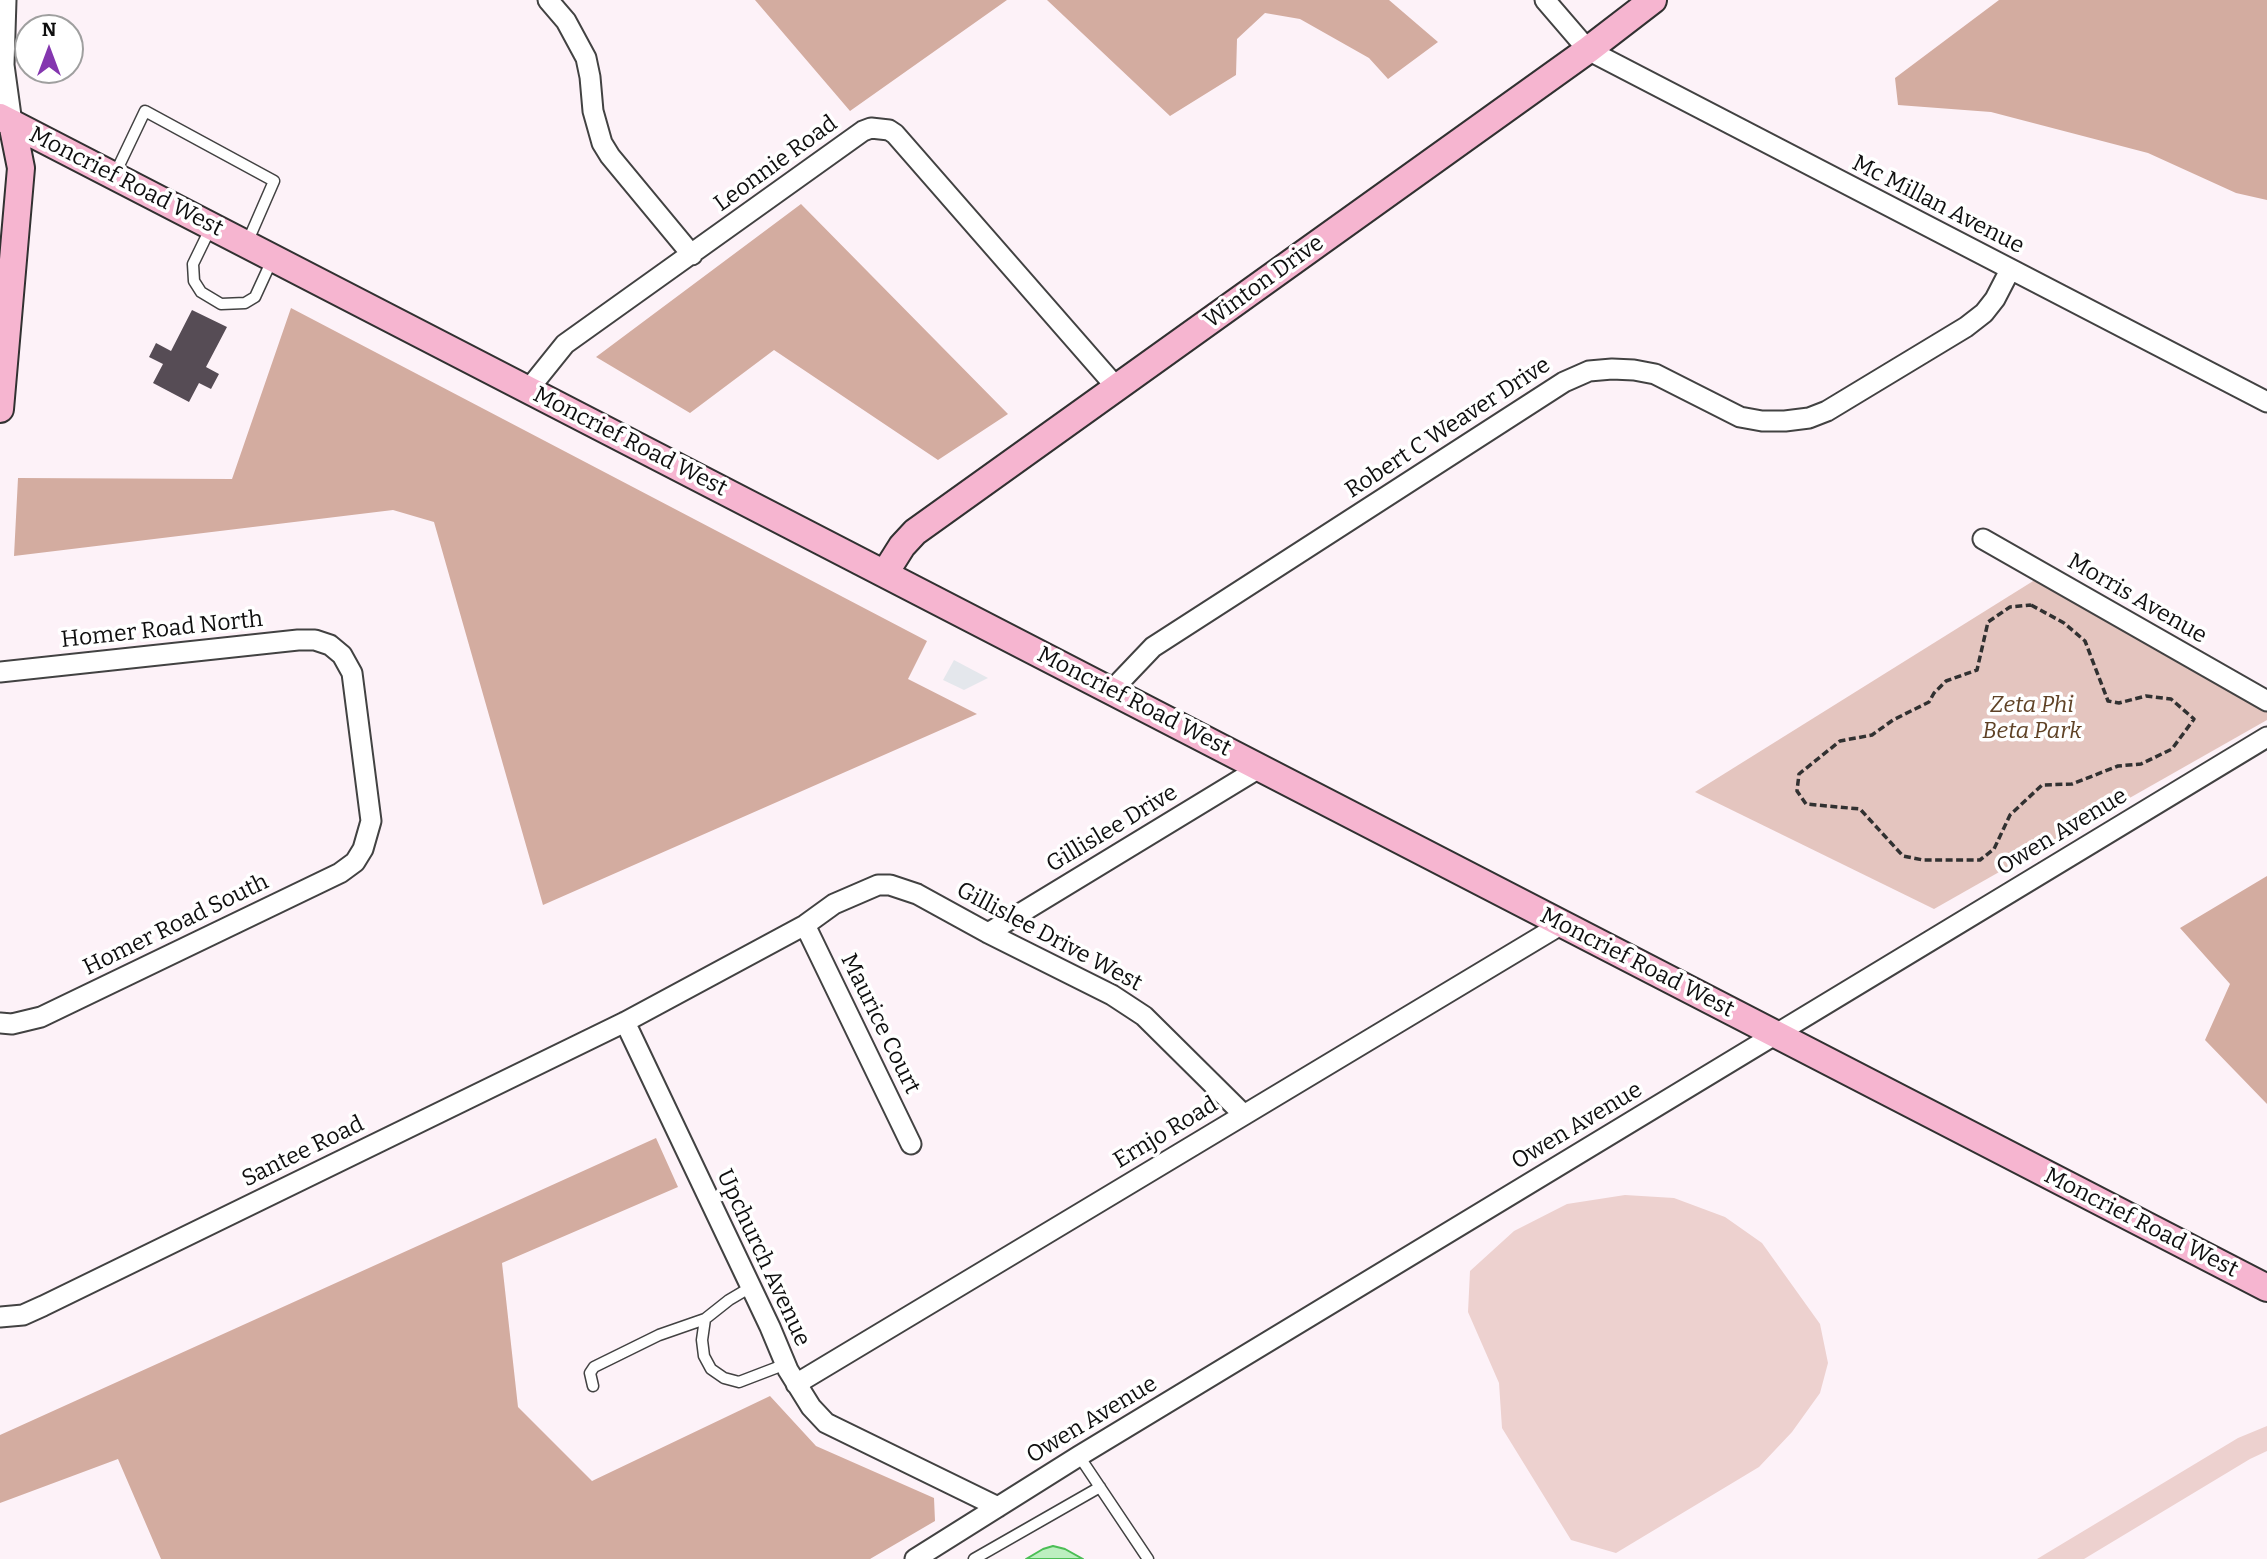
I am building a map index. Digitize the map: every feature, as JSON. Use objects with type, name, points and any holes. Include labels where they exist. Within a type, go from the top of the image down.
[{"type":"main road","name":"Winton Drive","points":[[885,573],[902,546],[915,532],[1588,50],[1653,0]]},
{"type":"main road","name":"Moncrief Road West","points":[[6,120],[2267,1288]]},
{"type":"main road","points":[[1,393],[21,168],[6,120]]},
{"type":"street","points":[[6,0],[6,120]]},
{"type":"street","points":[[548,0],[566,21],[586,58],[593,111],[602,143],[692,255]]},
{"type":"street","points":[[1545,0],[1588,50]]},
{"type":"street","name":"Mc Millan Avenue","points":[[1588,50],[2267,401]]},
{"type":"street","name":"Leonnie Road","points":[[528,390],[565,344],[863,131],[872,128],[889,130],[895,134],[1117,388]]},
{"type":"street","name":"Robert C Weaver Drive","points":[[1112,690],[1153,647],[1563,382],[1589,371],[1634,370],[1655,374],[1740,416],[1762,421],[1810,418],[1827,411],[1966,327],[1984,313],[1995,299],[2010,270]]},
{"type":"street","name":"Morris Avenue","points":[[1983,539],[2267,701]]},
{"type":"street","name":"Homer Road North","points":[[0,672],[298,640],[315,640],[330,645],[342,655],[352,673],[371,821],[363,849]]},
{"type":"street","name":"Owen Avenue","points":[[915,1559],[1079,1456],[2267,737]]},
{"type":"street","name":"Gillislee Drive","points":[[988,933],[1261,767]]},
{"type":"street","name":"Homer Road South","points":[[0,1023],[27,1021],[53,1011],[340,873],[355,862],[363,849]]},
{"type":"street","name":"Gillislee Drive West","points":[[805,925],[834,904],[878,885],[890,885],[917,894],[1112,995],[1144,1016],[1244,1115]]},
{"type":"street","name":"Ernjo Road","points":[[796,1384],[1562,924]]},
{"type":"street","points":[[625,1022],[805,925]]},
{"type":"street","name":"Maurice Court","points":[[805,925],[911,1144]]},
{"type":"street","name":"Upchurch Avenue","points":[[625,1022],[786,1364],[811,1407],[826,1423],[998,1507]]},
{"type":"street","name":"Santee Road","points":[[0,1317],[23,1315],[43,1306],[625,1022]]},
{"type":"lane","points":[[114,176],[145,111],[274,181],[247,244]]},
{"type":"lane","points":[[211,226],[193,264],[194,281],[201,292],[221,304],[245,303],[255,297],[273,258]]},
{"type":"lane","points":[[593,1386],[590,1373],[594,1367],[659,1335],[705,1319],[751,1287]]},
{"type":"lane","points":[[705,1319],[702,1340],[704,1356],[711,1369],[724,1378],[739,1382],[786,1364]]},
{"type":"lane","points":[[1079,1456],[1148,1559]]},
{"type":"lane","points":[[974,1559],[1100,1487]]},
{"type":"path","points":[[2031,605],[2064,623],[2085,641],[2108,701],[2119,703],[2146,696],[2171,699],[2194,719],[2172,749],[2141,764],[2118,766],[2071,784],[2042,785],[2010,815],[1994,849],[1980,860],[1933,860],[1903,856],[1860,809],[1806,804],[1797,791],[1799,774],[1840,741],[1871,735],[1893,720],[1929,702],[1946,681],[1977,670],[1987,622],[2011,607],[2031,605]]},
{"type":"shaded area","points":[[755,0],[1007,0],[850,111]]},
{"type":"shaded area","points":[[1047,0],[1389,0],[1438,42],[1388,79],[1369,58],[1300,19],[1265,13],[1237,39],[1236,75],[1170,116]]},
{"type":"shaded area","points":[[1999,0],[2267,0],[2267,200],[2236,193],[2148,153],[1991,112],[1898,105],[1895,78]]},
{"type":"shaded area","points":[[801,204],[1008,414],[938,460],[774,350],[690,413],[596,357]]},
{"type":"shaded area","points":[[291,308],[927,641],[908,679],[977,714],[543,905],[434,522],[393,510],[14,556],[18,478],[232,479]]},
{"type":"shaded area","points":[[954,660],[988,678],[964,690],[943,680]]},
{"type":"shaded area","points":[[2267,876],[2267,1104],[2205,1040],[2230,984],[2180,928]]},
{"type":"shaded area","points":[[656,1138],[678,1187],[502,1263],[518,1407],[592,1481],[770,1396],[816,1446],[934,1498],[935,1521],[870,1559],[161,1559],[118,1459],[0,1503],[0,1435]]},
{"type":"shaded area","points":[[1625,1195],[1674,1198],[1725,1217],[1762,1243],[1820,1324],[1828,1363],[1820,1393],[1792,1432],[1759,1467],[1616,1553],[1571,1540],[1502,1428],[1499,1383],[1468,1312],[1470,1271],[1514,1231],[1567,1204]]},
{"type":"shaded area","points":[[2267,1426],[2267,1451],[2084,1559],[2037,1559],[2238,1438]]},
{"type":"shaded area","points":[[1053,1546],[1065,1549],[1083,1559],[1026,1559]]},
{"type":"green space","name":"Zeta Phi Beta Park","points":[[2038,578],[2267,708],[2267,720],[1934,909],[1695,792]]},
{"type":"building","points":[[192,310],[227,327],[206,367],[219,374],[211,389],[199,383],[189,402],[153,383],[163,364],[149,357],[156,343],[171,351]]}]
